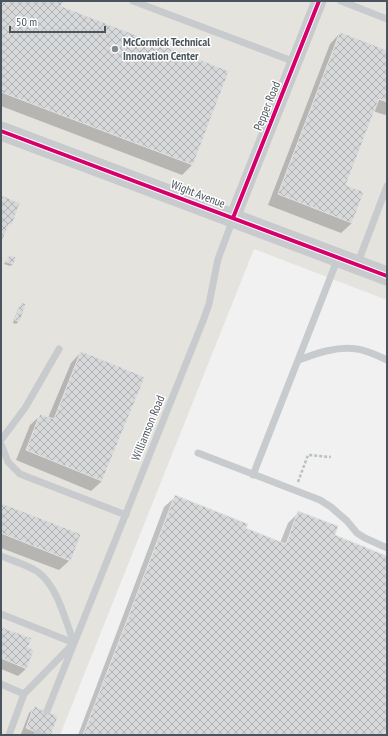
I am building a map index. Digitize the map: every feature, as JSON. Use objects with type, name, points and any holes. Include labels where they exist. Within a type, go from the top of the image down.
[{"type":"street","name":"Pepper Road","points":[[233,218],[319,1]]},
{"type":"street","name":"Wight Avenue","points":[[1,131],[387,276]]},
{"type":"lane","points":[[132,1],[294,62]]},
{"type":"lane","points":[[341,1],[387,19]]},
{"type":"lane","points":[[357,265],[387,186]]},
{"type":"lane","name":"Williamson Road","points":[[46,711],[203,321],[209,304],[218,259],[233,218]]},
{"type":"lane","points":[[253,475],[338,258]]},
{"type":"lane","points":[[299,360],[321,352],[349,348],[359,349],[387,360]]},
{"type":"lane","points":[[1,440],[25,408],[59,349]]},
{"type":"lane","points":[[1,444],[8,462],[20,474],[126,515]]},
{"type":"lane","points":[[198,453],[325,503],[347,521],[358,533],[365,538],[387,548]]},
{"type":"lane","points":[[1,556],[37,571],[47,580],[55,593],[74,643]]},
{"type":"lane","points":[[1,614],[74,643]]},
{"type":"lane","points":[[9,735],[24,694],[74,643]]},
{"type":"lane","points":[[1,684],[24,694]]},
{"type":"path","points":[[298,483],[308,456],[331,457]]},
{"type":"shaded area","points":[[1,1],[387,1],[387,300],[254,249],[60,735],[1,735]]},
{"type":"building","points":[[1,1],[63,1],[61,6],[229,71],[193,165],[1,92]]},
{"type":"building","points":[[340,32],[387,50],[387,102],[379,99],[346,185],[364,192],[352,223],[278,194]]},
{"type":"building","points":[[1,195],[20,203],[12,225],[9,224],[1,244]]},
{"type":"building","points":[[9,255],[16,257],[14,264],[6,262]]},
{"type":"building","points":[[21,302],[26,304],[20,322],[15,320]]},
{"type":"building","points":[[81,351],[145,377],[102,481],[26,450],[40,414],[54,419]]},
{"type":"building","points":[[175,495],[248,524],[246,528],[286,544],[298,511],[338,526],[335,535],[387,556],[387,735],[83,735]]},
{"type":"building","points":[[1,503],[81,534],[71,561],[1,533]]},
{"type":"building","points":[[1,627],[32,638],[28,647],[34,650],[27,669],[1,658]]},
{"type":"building","points":[[34,706],[58,716],[51,735],[44,735],[26,728]]},
{"type":"cycle path","points":[[233,218],[319,1]]},
{"type":"cycle path","points":[[1,131],[387,276]]},
{"type":"place","name":"McCormick Technical Innovation Center","points":[[115,49]]}]
